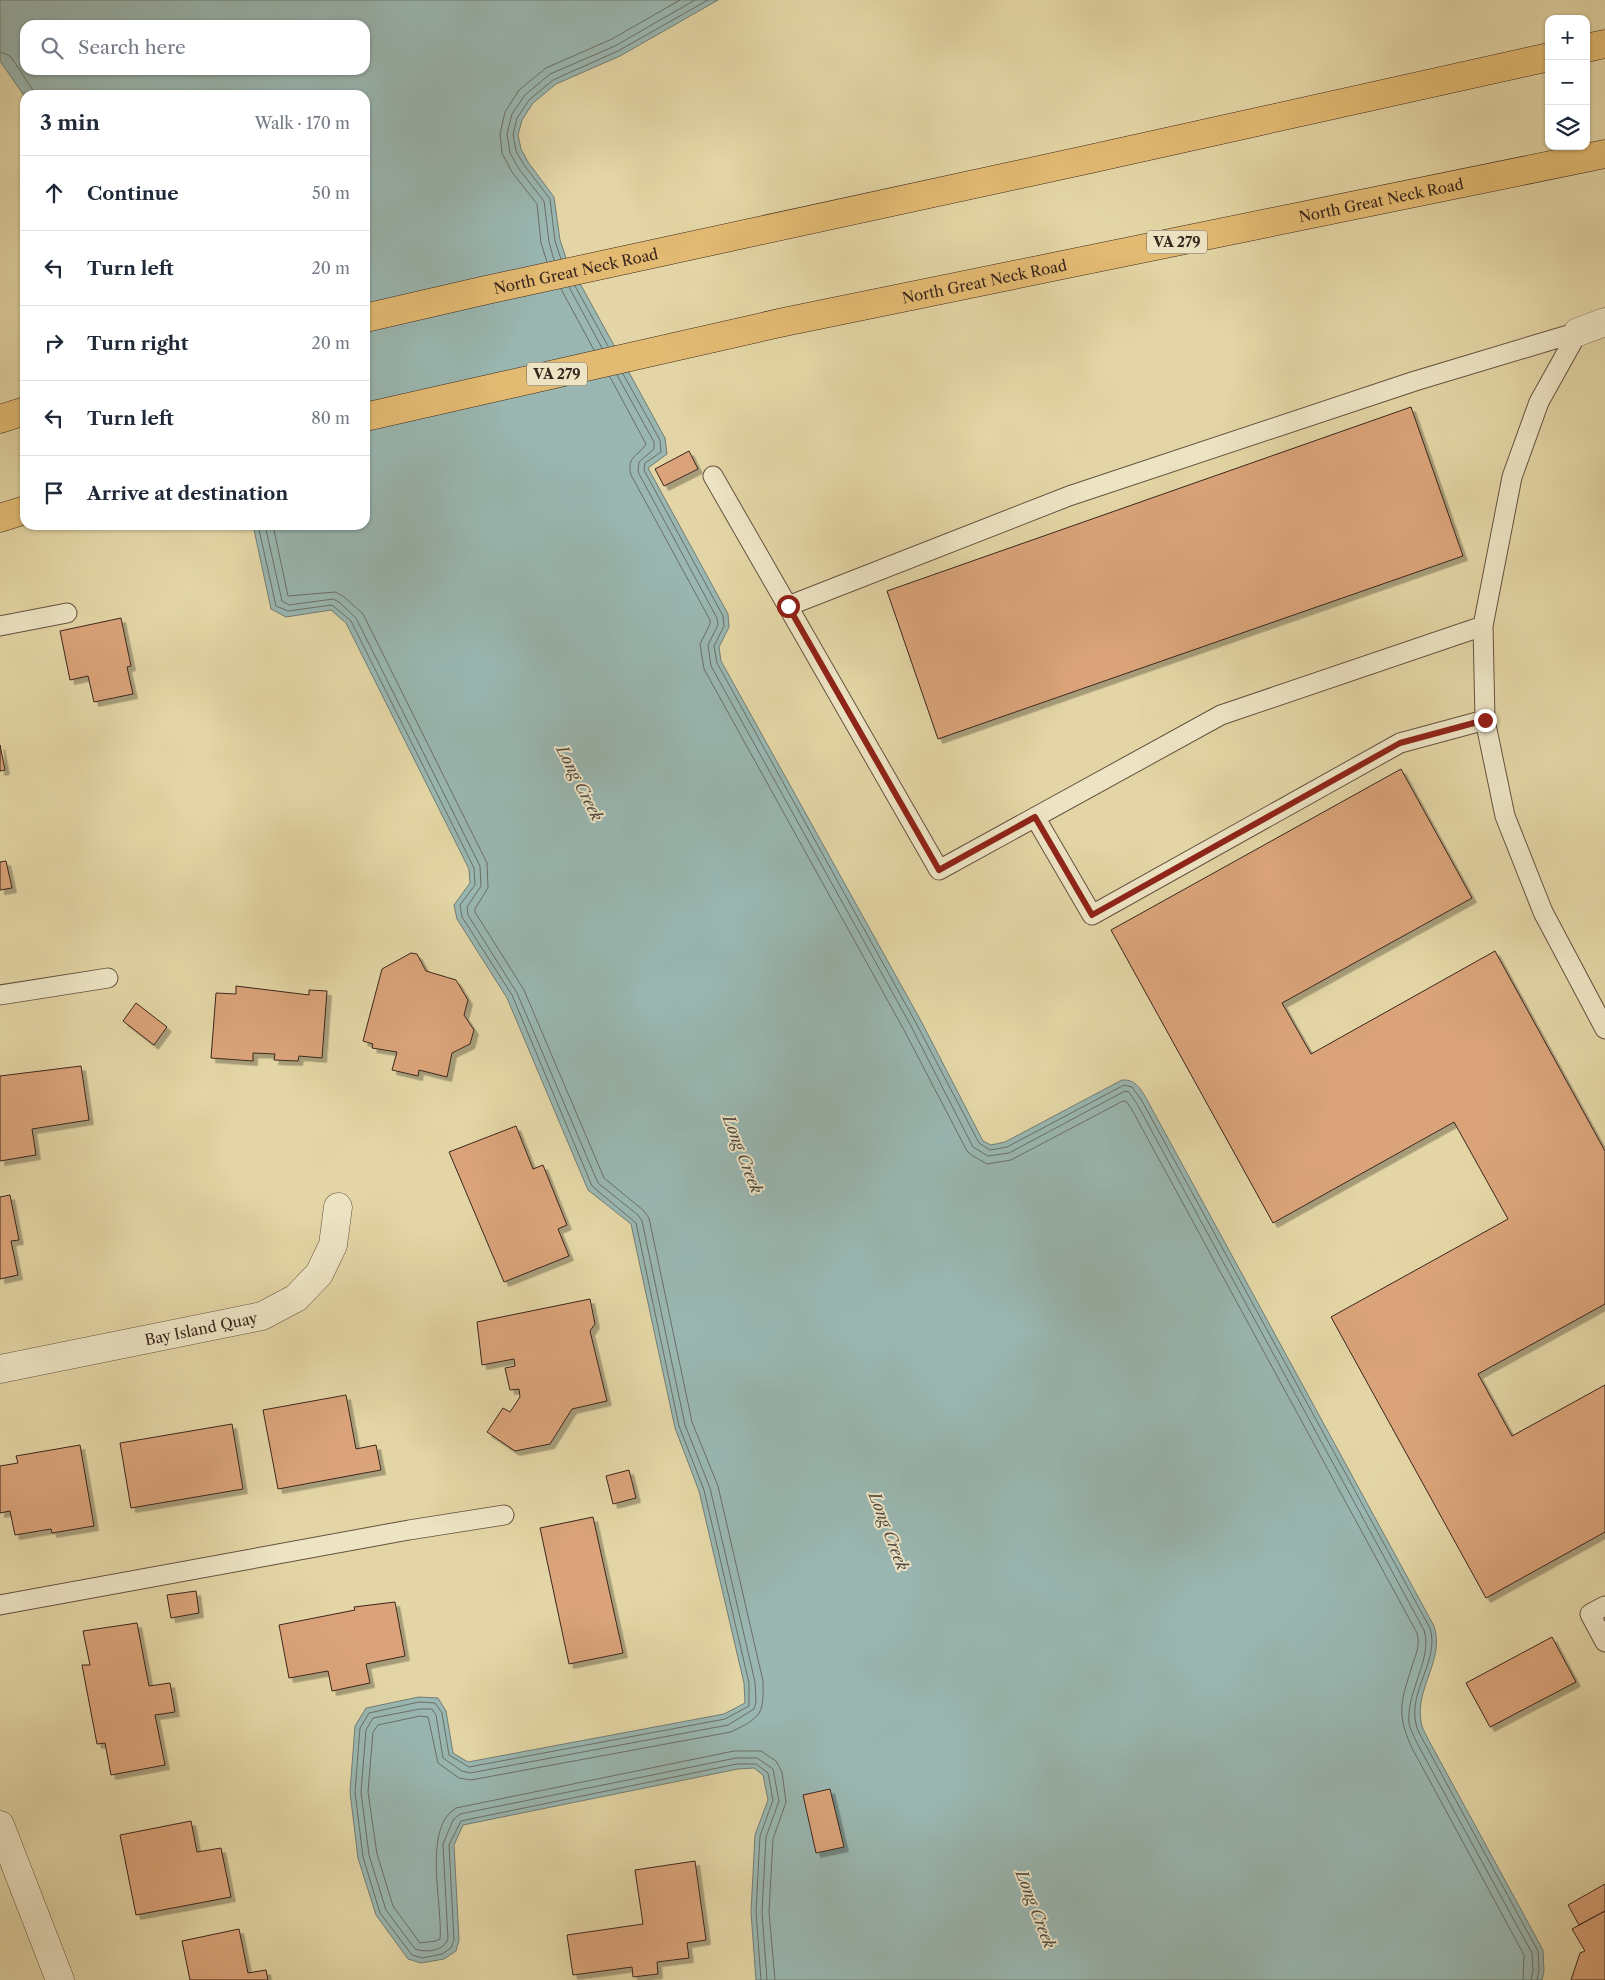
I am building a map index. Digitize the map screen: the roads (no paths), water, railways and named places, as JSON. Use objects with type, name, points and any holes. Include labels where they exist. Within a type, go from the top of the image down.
[{"type":"main road","points":[[1590,47],[1605,44]]},
{"type":"main road","name":"North Great Neck Road","points":[[370,317],[1545,58]]},
{"type":"main road","name":"North Great Neck Road","points":[[370,416],[748,330],[1605,154]]},
{"type":"main road","points":[[0,419],[20,413]]},
{"type":"main road","points":[[0,518],[20,512]]},
{"type":"street","points":[[1578,332],[1605,322]]},
{"type":"street","name":"Bay Island Quay","points":[[0,1369],[262,1316],[296,1298],[319,1274],[333,1245],[338,1206]]},
{"type":"street","points":[[0,1825],[60,1980]]},
{"type":"lane","points":[[788,606],[1069,496],[1415,381],[1578,332]]},
{"type":"lane","points":[[1578,332],[1540,402],[1512,477],[1483,626],[1485,720],[1508,824],[1543,912],[1605,1029]]},
{"type":"lane","points":[[713,476],[939,870],[1221,715],[1483,626]]},
{"type":"lane","points":[[0,626],[67,614]]},
{"type":"lane","points":[[1035,817],[1092,915],[1400,743],[1485,720]]},
{"type":"lane","points":[[0,995],[108,978]]},
{"type":"lane","points":[[0,1605],[409,1530],[504,1515]]},
{"type":"lane","points":[[1605,1606],[1590,1614],[1605,1642]]},
{"type":"water","name":"Long Creek","points":[[0,0],[718,0],[620,56],[556,84],[533,103],[522,120],[518,135],[521,149],[528,162],[554,197],[560,240],[566,258],[665,438],[667,454],[648,468],[728,614],[729,627],[719,647],[721,661],[921,1021],[983,1141],[991,1145],[1005,1142],[1122,1080],[1134,1083],[1144,1094],[1434,1626],[1436,1651],[1422,1697],[1420,1709],[1422,1726],[1543,1950],[1544,1971],[1542,1980],[756,1980],[751,1912],[755,1835],[768,1800],[763,1775],[754,1768],[738,1769],[463,1825],[454,1845],[459,1940],[456,1951],[444,1959],[421,1963],[408,1959],[376,1915],[358,1858],[350,1792],[355,1726],[366,1708],[419,1697],[438,1698],[446,1711],[453,1753],[468,1762],[724,1714],[745,1703],[744,1683],[699,1491],[675,1428],[631,1224],[588,1190],[507,998],[457,919],[454,905],[470,883],[469,869],[346,623],[331,610],[286,617],[271,609],[254,530],[370,530],[370,90],[20,90],[0,61]]}]
